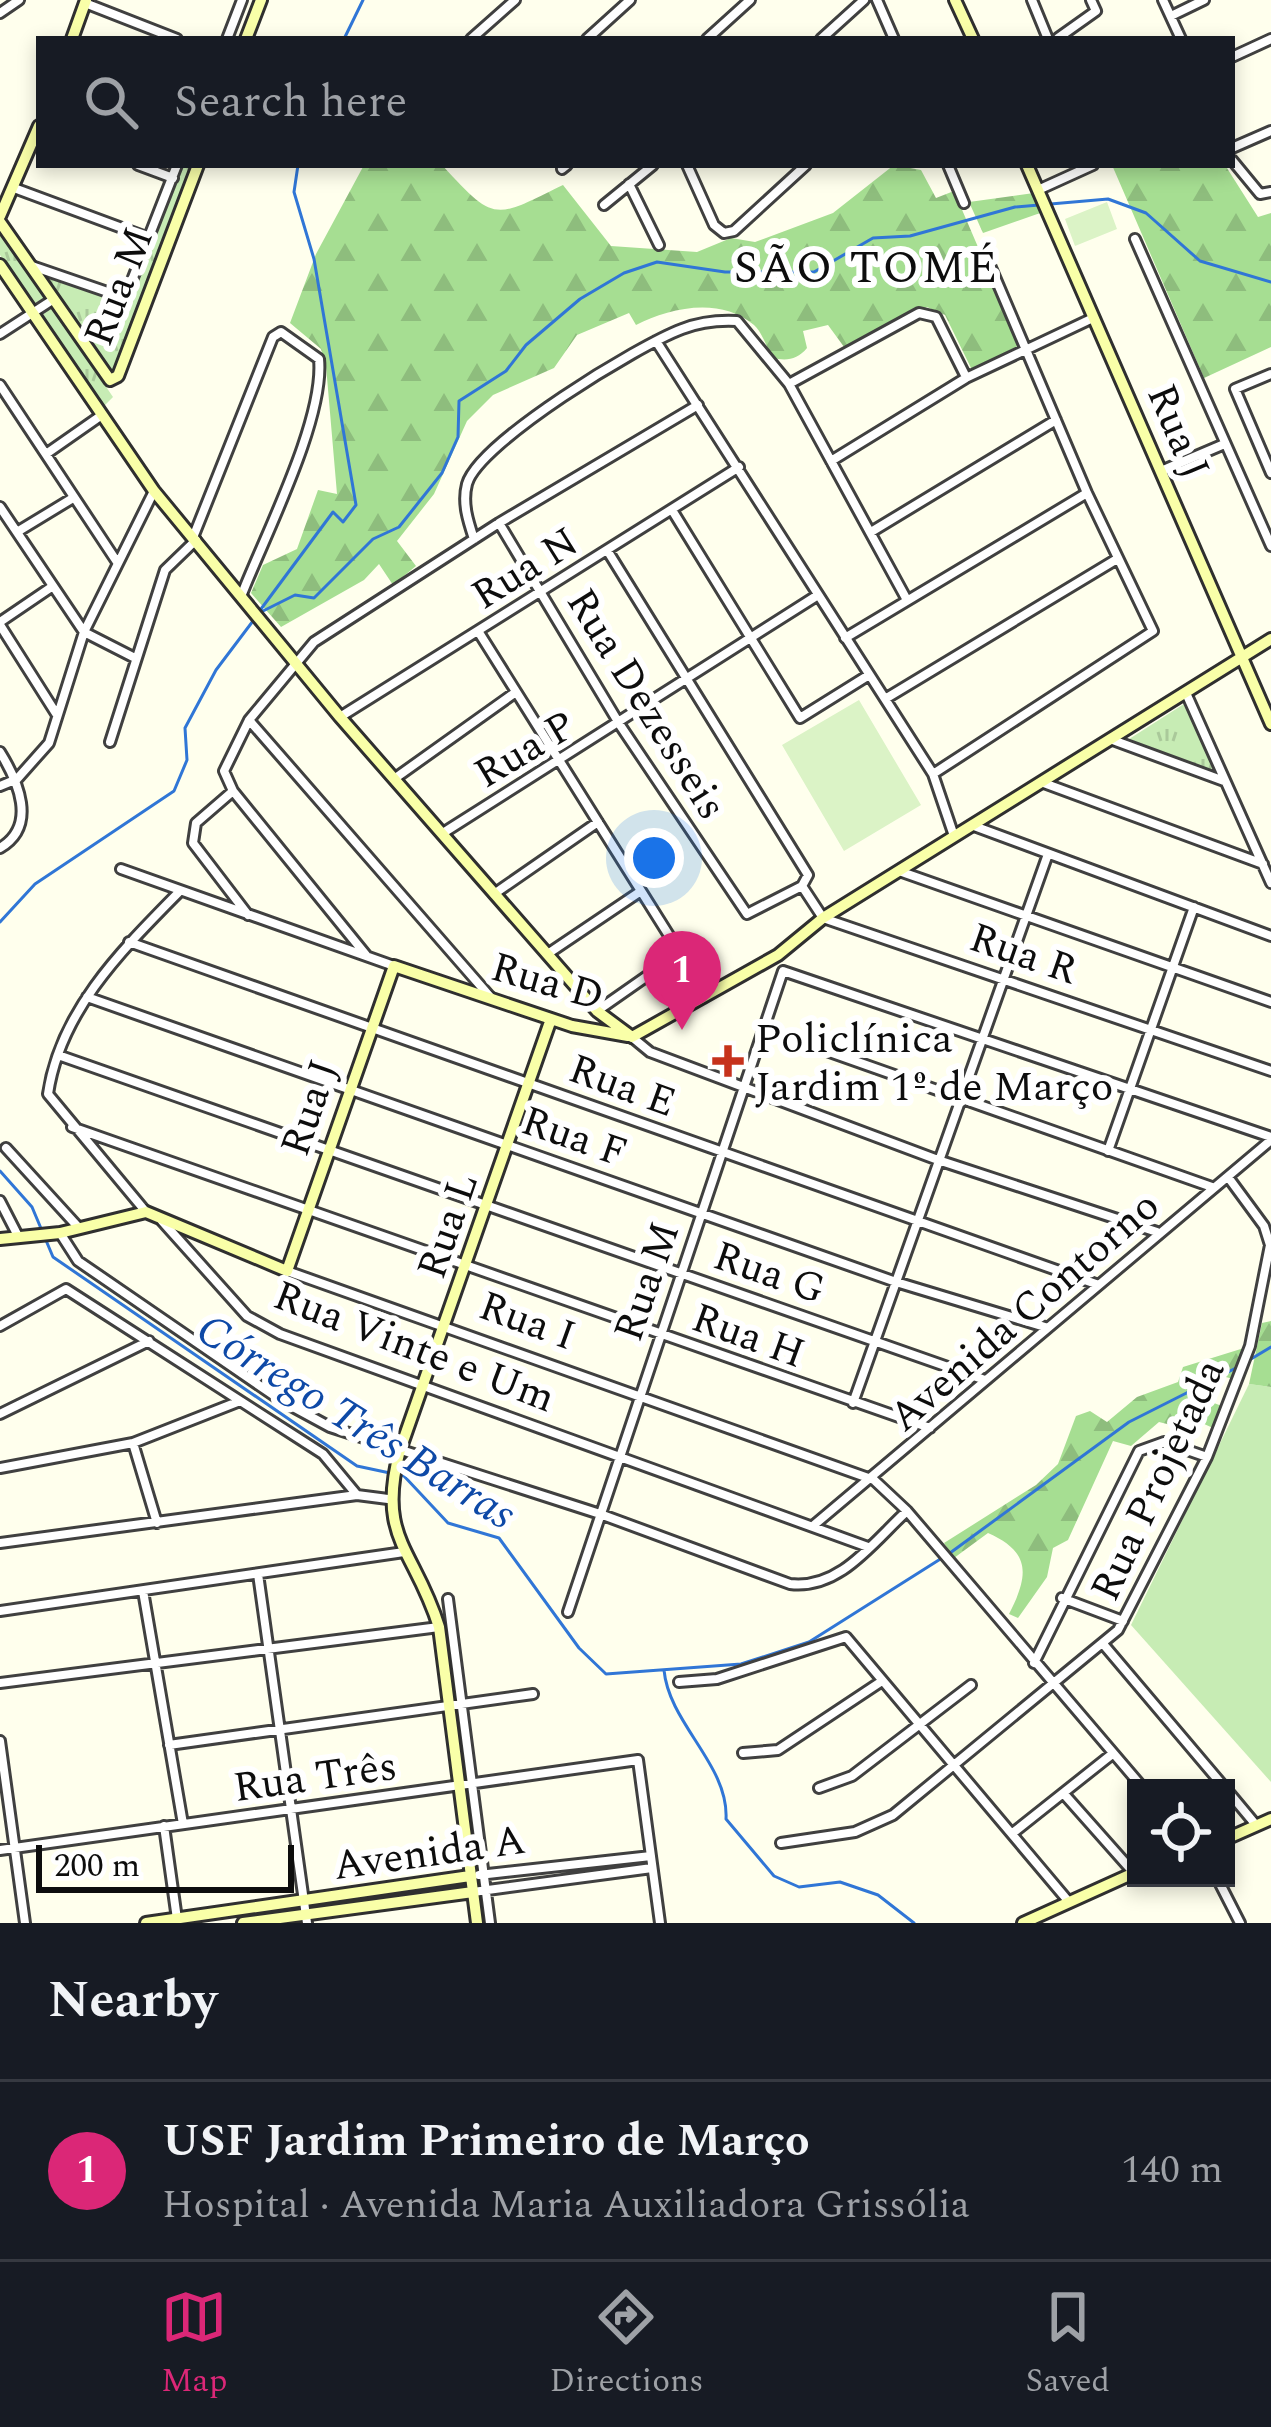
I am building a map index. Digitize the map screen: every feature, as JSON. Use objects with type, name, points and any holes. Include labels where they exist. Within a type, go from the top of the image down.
[{"type":"street","points":[[0,13],[20,0]]},
{"type":"street","points":[[228,36],[242,0]]},
{"type":"street","points":[[247,36],[261,0]]},
{"type":"street","points":[[474,36],[515,0]]},
{"type":"street","points":[[590,36],[630,0]]},
{"type":"street","points":[[710,36],[749,0]]},
{"type":"street","points":[[824,36],[864,0]]},
{"type":"street","points":[[877,0],[893,36]]},
{"type":"street","points":[[956,0],[972,36]]},
{"type":"street","points":[[1032,0],[1046,35]]},
{"type":"street","points":[[1063,36],[1096,11],[1091,0]]},
{"type":"street","points":[[1163,0],[1180,36]]},
{"type":"street","points":[[1171,16],[1204,0]]},
{"type":"street","points":[[73,36],[85,1],[170,36]]},
{"type":"street","points":[[1235,56],[1271,39]]},
{"type":"street","points":[[1235,147],[1271,131]]},
{"type":"street","points":[[0,219],[36,135]]},
{"type":"street","points":[[1235,165],[1248,185],[1260,194],[1271,192]]},
{"type":"street","points":[[146,168],[172,178]]},
{"type":"street","name":"Rua M","points":[[32,266],[125,298],[177,168]]},
{"type":"street","name":"Rua M","points":[[0,219],[110,380],[118,376],[197,168]]},
{"type":"street","points":[[604,205],[649,168]]},
{"type":"street","points":[[688,168],[714,225],[724,233],[734,231],[803,168]]},
{"type":"street","points":[[949,168],[964,202]]},
{"type":"street","name":"Rua J","points":[[1028,168],[1271,724]]},
{"type":"street","points":[[1042,199],[1088,168]]},
{"type":"street","points":[[629,184],[659,245]]},
{"type":"street","points":[[14,188],[148,238]]},
{"type":"street","points":[[1135,239],[1222,446],[1271,546]]},
{"type":"street","points":[[933,773],[1153,631],[1087,493],[989,263]]},
{"type":"street","points":[[0,266],[154,491],[340,717],[597,1011],[632,1037],[722,982],[778,955],[823,918],[1271,639]]},
{"type":"street","points":[[0,334],[53,299]]},
{"type":"street","points":[[789,384],[919,313],[936,317],[966,377]]},
{"type":"street","points":[[831,461],[966,377],[1095,318]]},
{"type":"street","points":[[474,539],[466,514],[467,485],[490,449],[656,341],[685,328],[736,321],[789,384],[907,600]]},
{"type":"street","points":[[110,742],[165,570],[195,537],[273,337],[280,332],[306,345],[319,359],[321,377],[303,442],[245,599]]},
{"type":"street","points":[[656,341],[933,773],[954,836]]},
{"type":"street","points":[[1271,374],[1234,389],[1271,473]]},
{"type":"street","points":[[0,385],[117,562]]},
{"type":"street","points":[[366,955],[233,791],[224,771],[249,720],[314,642],[499,523],[698,405]]},
{"type":"street","points":[[46,454],[99,417]]},
{"type":"street","points":[[871,532],[1055,420]]},
{"type":"street","points":[[1257,441],[1271,435]]},
{"type":"street","points":[[1161,471],[1222,446]]},
{"type":"street","name":"Rua N","points":[[340,717],[739,466]]},
{"type":"street","points":[[0,786],[17,779],[49,743],[84,632],[154,491]]},
{"type":"street","points":[[845,638],[1087,493]]},
{"type":"street","points":[[16,532],[73,497]]},
{"type":"street","points":[[0,507],[84,632],[136,658]]},
{"type":"street","points":[[672,510],[800,718],[869,675]]},
{"type":"street","name":"Rua Dezesseis","points":[[499,523],[620,725],[747,914],[802,886]]},
{"type":"street","points":[[607,550],[808,875],[802,886],[823,918]]},
{"type":"street","points":[[885,699],[1117,559]]},
{"type":"street","points":[[52,586],[0,624],[57,716]]},
{"type":"street","name":"Rua P","points":[[443,833],[818,596]]},
{"type":"street","points":[[478,631],[680,953],[597,1011]]},
{"type":"street","points":[[1186,691],[1271,883]]},
{"type":"street","points":[[394,779],[516,692]]},
{"type":"street","points":[[249,720],[494,1000]]},
{"type":"street","points":[[1110,739],[1225,781]]},
{"type":"street","points":[[0,752],[17,779],[19,827],[0,848]]},
{"type":"street","points":[[1041,782],[1263,864]]},
{"type":"street","points":[[233,791],[196,824],[193,843],[248,915]]},
{"type":"street","points":[[494,893],[598,822]]},
{"type":"street","points":[[972,825],[1271,936]]},
{"type":"street","points":[[853,1403],[1048,854]]},
{"type":"street","name":"Rua D","points":[[121,869],[178,893],[550,1019],[632,1037],[650,1052],[938,1160],[1157,1232]]},
{"type":"street","points":[[899,871],[1271,1002]]},
{"type":"street","points":[[550,953],[641,891]]},
{"type":"street","name":"Rua Vinte e Um","points":[[178,893],[129,942],[87,997],[58,1055],[48,1094],[146,1211],[160,1219],[247,1316],[280,1334],[421,1387],[868,1547]]},
{"type":"street","points":[[1108,1151],[1194,907]]},
{"type":"street","name":"Rua R","points":[[823,918],[1271,1072]]},
{"type":"street","name":"Rua E","points":[[129,942],[1096,1284]]},
{"type":"street","points":[[778,955],[783,971],[1271,1139]]},
{"type":"street","name":"Rua J","points":[[286,1271],[394,966]]},
{"type":"street","name":"Rua M","points":[[568,1612],[783,971]]},
{"type":"street","name":"Rua F","points":[[87,997],[896,1282],[1045,1327]]},
{"type":"street","name":"Rua L","points":[[388,1499],[421,1387],[447,1324],[550,1019]]},
{"type":"street","points":[[767,1030],[1214,1188]]},
{"type":"street","name":"Rua G","points":[[58,1055],[985,1380]]},
{"type":"street","name":"Rua H","points":[[72,1127],[930,1428]]},
{"type":"street","name":"Avenida Contorno","points":[[814,1525],[874,1480],[1045,1327],[1271,1139]]},
{"type":"street","points":[[6,1148],[79,1228]]},
{"type":"street","name":"Rua Projetada","points":[[781,1843],[855,1832],[874,1824],[955,1767],[1104,1646],[1123,1621],[1207,1457],[1250,1346],[1270,1245],[1264,1226],[1228,1177]]},
{"type":"street","points":[[0,1202],[21,1236]]},
{"type":"street","points":[[0,1240],[54,1233],[146,1211]]},
{"type":"street","name":"Rua I","points":[[160,1219],[286,1271],[447,1324],[874,1480]]},
{"type":"street","points":[[54,1233],[78,1261],[282,1401],[330,1427],[808,1586],[839,1574],[908,1511]]},
{"type":"street","points":[[0,1326],[66,1289],[323,1454],[357,1495]]},
{"type":"street","points":[[0,1414],[149,1340]]},
{"type":"street","points":[[0,1468],[133,1443],[242,1400]]},
{"type":"street","points":[[1034,1663],[1138,1451],[1153,1442],[1207,1457]]},
{"type":"street","points":[[133,1443],[157,1523]]},
{"type":"street","points":[[874,1480],[908,1511],[1134,1779]]},
{"type":"street","points":[[0,1543],[357,1495],[388,1499],[404,1552],[430,1597],[455,1702],[479,1891],[477,1923]]},
{"type":"street","points":[[0,1611],[404,1552]]},
{"type":"street","points":[[258,1574],[306,1913]]},
{"type":"street","points":[[143,1591],[183,1824]]},
{"type":"street","points":[[1062,1598],[1123,1621]]},
{"type":"street","points":[[448,1599],[458,1666],[455,1702]]},
{"type":"street","points":[[0,1683],[439,1627]]},
{"type":"street","points":[[679,1682],[717,1679],[846,1637],[1070,1903]]},
{"type":"street","points":[[1104,1646],[1218,1779]]},
{"type":"street","points":[[743,1753],[778,1750],[882,1681]]},
{"type":"street","points":[[818,1788],[853,1776],[971,1685]]},
{"type":"street","points":[[169,1745],[533,1694]]},
{"type":"street","points":[[0,1741],[25,1923]]},
{"type":"street","points":[[1014,1832],[1111,1755]]},
{"type":"street","name":"Rua Três","points":[[0,1850],[638,1760],[651,1856]]},
{"type":"street","points":[[1064,1794],[1127,1864]]},
{"type":"street","points":[[1235,1799],[1256,1825]]},
{"type":"street","points":[[1235,1835],[1271,1819]]},
{"type":"street","points":[[164,1826],[177,1919]]},
{"type":"street","points":[[651,1856],[660,1923]]},
{"type":"street","name":"Avenida A","points":[[146,1923],[306,1913],[477,1876],[651,1856]]},
{"type":"street","name":"Avenida A","points":[[243,1923],[652,1868]]},
{"type":"street","points":[[1023,1923],[1127,1877]]},
{"type":"street","points":[[1222,1887],[1240,1923]]},
{"type":"street","points":[[479,1891],[490,1923]]},
{"type":"green space","points":[[179,168],[194,168],[117,373],[110,373],[45,273],[126,303]]},
{"type":"green space","points":[[362,168],[445,168],[485,206],[497,210],[563,185],[611,246],[697,252],[731,238],[755,242],[833,213],[890,168],[910,168],[921,170],[936,198],[954,191],[1020,345],[972,370],[945,315],[927,307],[847,351],[828,325],[803,331],[807,348],[782,359],[772,358],[754,325],[726,310],[679,310],[636,325],[629,313],[577,335],[554,368],[493,395],[467,421],[434,494],[397,541],[416,566],[393,585],[379,564],[364,580],[281,627],[251,593],[263,565],[297,549],[318,490],[337,494],[326,366],[321,349],[290,323],[316,254]]},
{"type":"green space","points":[[1113,168],[1227,168],[1258,217],[1271,213],[1271,347],[1204,378]]},
{"type":"green space","points":[[1034,193],[1043,212],[983,233],[969,202]]},
{"type":"green space","points":[[1107,202],[1117,229],[1075,246],[1065,219]]},
{"type":"green space","points":[[0,224],[47,296],[32,305],[0,255]]},
{"type":"green space","points":[[52,307],[113,397],[101,409],[40,317]]},
{"type":"green space","points":[[859,700],[921,805],[844,851],[782,745]]},
{"type":"green space","points":[[1187,702],[1220,776],[1126,741]]},
{"type":"green space","points":[[1271,1321],[1271,1387],[1249,1384],[1262,1323]]},
{"type":"green space","points":[[1244,1348],[1233,1379],[1215,1374],[1203,1399],[1222,1406],[1213,1428],[1182,1414],[1175,1426],[1159,1422],[1131,1446],[1113,1441],[1068,1540],[1053,1548],[1047,1577],[1018,1618],[1009,1614],[1022,1576],[1012,1548],[988,1533],[954,1558],[944,1543],[1036,1485],[1058,1464],[1076,1416],[1090,1411],[1107,1422],[1137,1397],[1178,1382],[1183,1367]]},
{"type":"green space","points":[[1249,1384],[1271,1387],[1271,1782],[1131,1625]]},
{"type":"waterway","points":[[345,36],[363,0]]},
{"type":"waterway","points":[[261,609],[333,512],[343,522],[356,505],[314,259],[294,192],[298,168]]},
{"type":"waterway","points":[[259,613],[295,595],[314,598],[373,539],[399,527],[442,473],[458,437],[459,401],[506,371],[526,345],[580,299],[624,273],[657,262],[725,272],[814,272],[873,238],[910,236],[1015,207],[1108,199],[1146,213],[1200,261],[1271,282]]},
{"type":"waterway","points":[[0,922],[35,884],[174,791],[187,760],[185,728],[216,670],[256,617]]},
{"type":"waterway","name":"Córrego Três Barras","points":[[0,1171],[32,1207],[53,1257],[357,1466],[404,1476],[448,1523],[499,1538],[579,1648],[606,1674],[741,1664],[809,1642],[942,1558]]},
{"type":"waterway","points":[[1246,1362],[1271,1347]]},
{"type":"waterway","points":[[950,1553],[1129,1422],[1238,1367]]},
{"type":"waterway","name":"Córrego Três Barras","points":[[664,1670],[676,1708],[718,1781],[726,1819],[774,1876],[799,1887],[840,1882],[878,1895],[914,1923]]},
{"type":"place","name":"USF Jardim Primeiro de Março","points":[[682,1030]]},
{"type":"place","name":"Policlínica Jardim 1º de Março","points":[[728,1061]]},
{"type":"district","name":"SÃO TOMÉ","points":[[867,266]]}]
